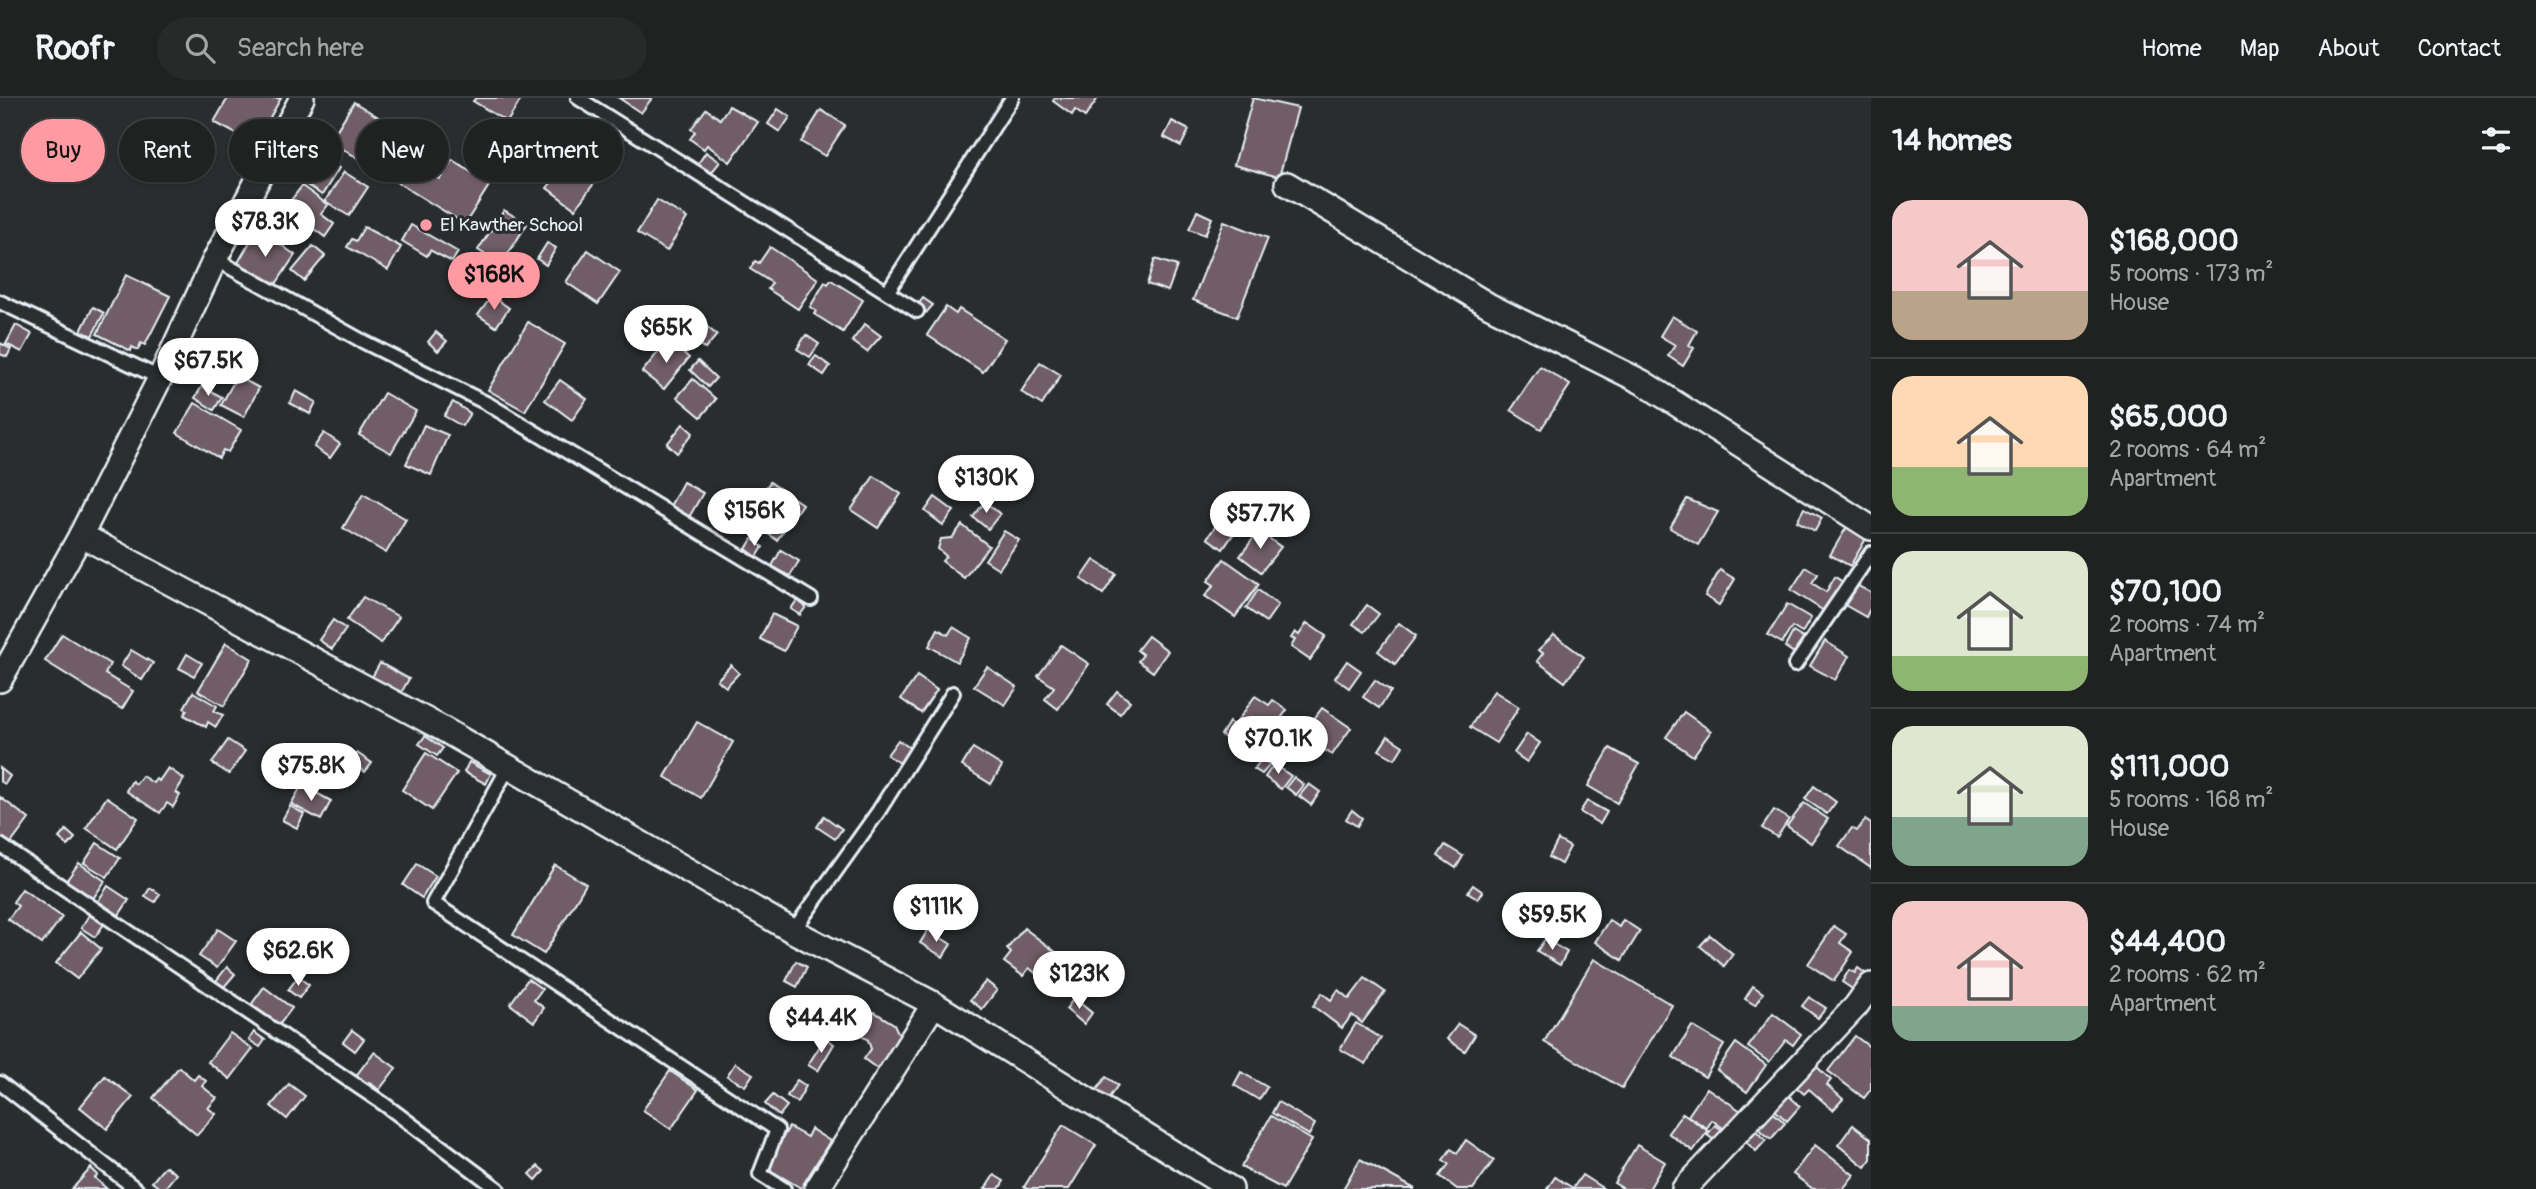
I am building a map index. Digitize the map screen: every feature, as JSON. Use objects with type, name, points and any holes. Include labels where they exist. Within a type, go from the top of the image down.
[{"type":"street","points":[[0,680],[81,535],[160,378],[215,259],[302,98]]},
{"type":"street","points":[[1287,184],[1490,306],[1642,382],[1871,528]]},
{"type":"street","points":[[81,535],[441,728],[793,931],[934,1004],[1231,1189]]},
{"type":"street","points":[[1684,1189],[1856,1006],[1871,985]]},
{"type":"street","points":[[817,1189],[934,1004]]},
{"type":"lane","points":[[578,98],[888,290],[917,311]]},
{"type":"lane","points":[[888,290],[1012,98]]},
{"type":"lane","points":[[215,259],[364,342],[488,404],[811,599]]},
{"type":"lane","points":[[0,302],[160,378]]},
{"type":"lane","points":[[1795,665],[1871,553]]},
{"type":"lane","points":[[793,931],[877,812],[953,693]]},
{"type":"lane","points":[[508,768],[433,903],[777,1130],[760,1174],[784,1189]]},
{"type":"lane","points":[[0,845],[384,1104],[498,1189]]},
{"type":"lane","points":[[0,1083],[136,1189]]},
{"type":"building","points":[[228,98],[281,98],[269,119],[229,119],[229,130],[215,120]]},
{"type":"building","points":[[476,98],[522,98],[509,119],[502,119],[473,101]]},
{"type":"building","points":[[619,98],[652,98],[641,113]]},
{"type":"building","points":[[1055,98],[1098,98],[1085,117],[1075,110],[1072,115],[1053,101]]},
{"type":"building","points":[[1253,98],[1298,108],[1279,177],[1234,165]]},
{"type":"building","points":[[354,102],[382,119],[356,119],[356,157],[342,148],[342,122]]},
{"type":"building","points":[[729,106],[758,122],[730,162],[707,145],[704,149],[690,139],[695,132],[691,129],[706,109],[720,119]]},
{"type":"building","points":[[778,109],[790,117],[780,132],[768,124]]},
{"type":"building","points":[[821,110],[845,125],[825,156],[801,142]]},
{"type":"building","points":[[1172,121],[1189,130],[1181,146],[1164,137]]},
{"type":"building","points":[[706,152],[720,162],[711,173],[698,164]]},
{"type":"building","points":[[452,160],[463,167],[463,182],[490,184],[465,224],[397,182],[449,182],[449,165]]},
{"type":"building","points":[[344,172],[356,182],[368,187],[349,216],[325,201],[337,182],[342,182]]},
{"type":"building","points":[[306,182],[330,182],[322,195],[305,184]]},
{"type":"building","points":[[552,182],[595,182],[575,209],[547,188]]},
{"type":"building","points":[[302,186],[328,205],[321,214],[334,224],[325,237],[285,208]]},
{"type":"building","points":[[657,200],[687,218],[667,251],[637,233]]},
{"type":"building","points":[[504,210],[527,224],[501,265],[478,250]]},
{"type":"building","points":[[1197,211],[1212,218],[1205,235],[1189,229]]},
{"type":"building","points":[[1224,221],[1268,238],[1237,317],[1193,300]]},
{"type":"building","points":[[411,225],[458,252],[452,262],[430,250],[427,256],[402,241]]},
{"type":"building","points":[[364,227],[401,247],[388,270],[347,247],[352,239],[356,241]]},
{"type":"building","points":[[258,228],[295,255],[274,287],[236,266]]},
{"type":"building","points":[[547,243],[556,248],[546,265],[537,259]]},
{"type":"building","points":[[313,246],[325,256],[304,281],[292,271]]},
{"type":"building","points":[[770,247],[818,279],[798,309],[768,289],[772,283],[750,269],[755,261],[759,263]]},
{"type":"building","points":[[588,250],[620,272],[598,304],[566,282]]},
{"type":"building","points":[[1155,259],[1177,266],[1168,291],[1147,284]]},
{"type":"building","points":[[126,275],[170,296],[145,345],[141,343],[138,350],[132,347],[131,351],[97,334]]},
{"type":"building","points":[[831,280],[863,300],[843,332],[814,314],[816,311],[810,307],[825,282],[828,284]]},
{"type":"building","points":[[492,296],[509,308],[496,327],[478,315]]},
{"type":"building","points":[[923,298],[933,305],[926,313],[917,306]]},
{"type":"building","points":[[93,307],[104,313],[92,336],[81,331]]},
{"type":"building","points":[[946,307],[956,314],[959,309],[1005,339],[983,372],[927,335]]},
{"type":"building","points":[[1672,316],[1697,331],[1689,345],[1694,348],[1683,366],[1668,356],[1675,345],[1660,336]]},
{"type":"building","points":[[528,322],[565,344],[525,411],[488,390]]},
{"type":"building","points":[[865,324],[881,336],[867,352],[852,341]]},
{"type":"building","points":[[16,325],[32,334],[22,352],[6,344]]},
{"type":"building","points":[[707,327],[717,335],[705,349],[695,341]]},
{"type":"building","points":[[436,332],[447,341],[438,351],[428,342]]},
{"type":"building","points":[[806,335],[819,344],[810,357],[797,349]]},
{"type":"building","points":[[668,340],[689,358],[664,389],[642,372]]},
{"type":"building","points":[[0,343],[11,349],[7,357],[0,354]]},
{"type":"building","points":[[816,356],[830,366],[824,375],[809,365]]},
{"type":"building","points":[[698,361],[716,378],[708,387],[690,370]]},
{"type":"building","points":[[1040,362],[1061,375],[1042,405],[1021,392]]},
{"type":"building","points":[[1540,366],[1570,385],[1541,429],[1511,410]]},
{"type":"building","points":[[237,376],[259,388],[244,417],[221,405]]},
{"type":"building","points":[[693,379],[716,399],[701,417],[677,397]]},
{"type":"building","points":[[560,380],[587,399],[572,420],[545,400]]},
{"type":"building","points":[[202,386],[222,397],[214,410],[195,398]]},
{"type":"building","points":[[296,391],[316,402],[310,414],[290,403]]},
{"type":"building","points":[[384,393],[416,411],[391,453],[359,435]]},
{"type":"building","points":[[453,402],[470,413],[462,426],[444,416]]},
{"type":"building","points":[[195,403],[241,430],[228,452],[223,450],[219,458],[177,433]]},
{"type":"building","points":[[683,424],[693,433],[677,453],[667,444]]},
{"type":"building","points":[[424,425],[448,435],[431,475],[406,464]]},
{"type":"building","points":[[324,433],[340,444],[330,458],[314,447]]},
{"type":"building","points":[[874,476],[901,494],[878,528],[851,510]]},
{"type":"building","points":[[683,482],[703,493],[688,519],[669,508]]},
{"type":"building","points":[[770,482],[802,504],[777,540],[745,518]]},
{"type":"building","points":[[363,494],[406,519],[386,553],[343,528]]},
{"type":"building","points":[[935,497],[954,511],[943,525],[925,511]]},
{"type":"building","points":[[1687,499],[1718,512],[1698,545],[1670,528]]},
{"type":"building","points":[[985,502],[1000,514],[988,529],[973,517]]},
{"type":"building","points":[[1804,508],[1822,518],[1815,531],[1797,521]]},
{"type":"building","points":[[1227,510],[1243,523],[1236,531],[1220,518]]},
{"type":"building","points":[[1218,523],[1234,533],[1223,549],[1207,538]]},
{"type":"building","points":[[962,525],[989,546],[964,578],[942,561],[946,556],[938,549],[941,539],[952,538]]},
{"type":"building","points":[[1848,525],[1867,537],[1850,566],[1830,555]]},
{"type":"building","points":[[1004,531],[1019,540],[999,569],[985,560]]},
{"type":"building","points":[[1259,531],[1281,547],[1261,572],[1240,556]]},
{"type":"building","points":[[752,539],[763,547],[757,557],[746,549]]},
{"type":"building","points":[[781,550],[799,561],[790,576],[772,566]]},
{"type":"building","points":[[1224,559],[1259,584],[1235,617],[1205,596],[1214,585],[1208,581]]},
{"type":"building","points":[[1094,560],[1116,574],[1103,594],[1081,579]]},
{"type":"building","points":[[1806,567],[1818,574],[1812,583],[1826,592],[1835,577],[1846,584],[1827,613],[1791,590]]},
{"type":"building","points":[[1720,570],[1735,579],[1719,605],[1705,596]]},
{"type":"building","points":[[1853,583],[1871,593],[1871,607],[1866,617],[1841,603]]},
{"type":"building","points":[[1258,590],[1278,605],[1266,622],[1246,608]]},
{"type":"building","points":[[363,597],[399,617],[381,643],[347,620]]},
{"type":"building","points":[[797,600],[806,607],[800,615],[791,609]]},
{"type":"building","points":[[1787,604],[1811,618],[1802,633],[1792,627],[1782,643],[1768,635]]},
{"type":"building","points":[[1367,605],[1379,614],[1365,632],[1353,624]]},
{"type":"building","points":[[772,614],[797,626],[784,651],[760,639]]},
{"type":"building","points":[[333,620],[346,629],[332,649],[319,640]]},
{"type":"building","points":[[1307,623],[1326,636],[1310,660],[1291,647],[1295,640],[1291,638],[1295,632],[1299,635]]},
{"type":"building","points":[[1399,623],[1416,636],[1395,664],[1378,651]]},
{"type":"building","points":[[953,627],[971,638],[957,662],[929,646],[938,629],[948,635]]},
{"type":"building","points":[[1793,632],[1806,640],[1797,655],[1785,647]]},
{"type":"building","points":[[62,634],[110,664],[105,674],[133,691],[122,709],[45,661]]},
{"type":"building","points":[[1554,635],[1584,657],[1565,682],[1537,661],[1543,653],[1538,650]]},
{"type":"building","points":[[1148,636],[1168,651],[1153,672],[1138,661],[1143,655],[1137,650]]},
{"type":"building","points":[[1825,641],[1849,656],[1835,680],[1810,666]]},
{"type":"building","points":[[226,643],[252,659],[224,706],[198,691]]},
{"type":"building","points":[[1061,645],[1089,664],[1058,709],[1045,699],[1054,687],[1038,676]]},
{"type":"building","points":[[131,650],[153,663],[142,680],[121,666]]},
{"type":"building","points":[[187,654],[202,663],[194,676],[179,668]]},
{"type":"building","points":[[1347,661],[1361,671],[1349,688],[1335,678]]},
{"type":"building","points":[[380,663],[409,679],[401,693],[372,677]]},
{"type":"building","points":[[731,665],[739,673],[726,687],[717,680]]},
{"type":"building","points":[[987,667],[1017,687],[1005,705],[974,686]]},
{"type":"building","points":[[917,676],[937,690],[921,713],[901,699]]},
{"type":"building","points":[[1375,680],[1391,691],[1379,708],[1363,697]]},
{"type":"building","points":[[1117,691],[1130,701],[1120,714],[1107,704]]},
{"type":"building","points":[[1494,691],[1519,707],[1496,743],[1470,727]]},
{"type":"building","points":[[193,692],[217,706],[214,711],[223,715],[216,727],[208,722],[206,727],[184,715],[187,710],[184,708]]},
{"type":"building","points":[[1255,696],[1269,705],[1273,700],[1287,710],[1253,757],[1221,735],[1229,722],[1234,726]]},
{"type":"building","points":[[1322,708],[1351,728],[1332,755],[1302,735]]},
{"type":"building","points":[[1684,712],[1711,731],[1693,756],[1666,737]]},
{"type":"building","points":[[697,722],[733,742],[701,798],[665,777]]},
{"type":"building","points":[[1527,734],[1540,743],[1527,762],[1514,753]]},
{"type":"building","points":[[425,736],[443,748],[437,756],[419,744]]},
{"type":"building","points":[[1388,736],[1403,746],[1395,759],[1379,750]]},
{"type":"building","points":[[228,740],[245,751],[229,774],[212,763]]},
{"type":"building","points":[[898,740],[910,748],[900,763],[887,755]]},
{"type":"building","points":[[973,748],[1002,766],[991,784],[962,766]]},
{"type":"building","points":[[1610,748],[1639,764],[1617,803],[1588,786]]},
{"type":"building","points":[[357,753],[372,763],[365,772],[351,762]]},
{"type":"building","points":[[426,753],[457,773],[432,810],[402,790]]},
{"type":"building","points":[[1262,759],[1270,765],[1262,774],[1254,769]]},
{"type":"building","points":[[469,762],[491,774],[486,784],[464,772]]},
{"type":"building","points":[[1274,764],[1291,776],[1281,789],[1265,777]]},
{"type":"building","points":[[0,768],[10,776],[5,784],[0,781]]},
{"type":"building","points":[[168,768],[184,779],[176,792],[180,795],[173,807],[167,803],[160,813],[126,791],[132,781],[136,784],[142,776],[153,783],[156,779],[159,781]]},
{"type":"building","points":[[1294,777],[1304,785],[1296,795],[1286,787]]},
{"type":"building","points":[[1309,784],[1320,792],[1311,805],[1299,796]]},
{"type":"building","points":[[302,785],[331,801],[321,820],[291,804]]},
{"type":"building","points":[[1814,786],[1836,802],[1827,814],[1805,799]]},
{"type":"building","points":[[0,797],[29,819],[9,846],[0,839]]},
{"type":"building","points":[[107,797],[138,818],[117,849],[86,828]]},
{"type":"building","points":[[1587,801],[1607,812],[1600,824],[1580,812]]},
{"type":"building","points":[[1804,803],[1828,819],[1811,843],[1787,826]]},
{"type":"building","points":[[290,806],[304,814],[297,828],[282,820]]},
{"type":"building","points":[[1352,810],[1362,818],[1357,826],[1346,819]]},
{"type":"building","points":[[1774,810],[1789,819],[1777,837],[1762,828]]},
{"type":"building","points":[[824,816],[842,829],[835,839],[817,827]]},
{"type":"building","points":[[1865,820],[1871,824],[1871,868],[1839,846],[1852,828],[1857,831]]},
{"type":"building","points":[[66,830],[75,838],[68,846],[59,838]]},
{"type":"building","points":[[1558,840],[1570,847],[1561,864],[1549,857]]},
{"type":"building","points":[[97,843],[120,858],[107,877],[84,863]]},
{"type":"building","points":[[1445,845],[1463,856],[1456,868],[1438,856]]},
{"type":"building","points":[[79,863],[105,881],[92,900],[66,881]]},
{"type":"building","points":[[417,864],[436,876],[422,898],[403,885]]},
{"type":"building","points":[[555,865],[586,884],[544,954],[513,935]]},
{"type":"building","points":[[1473,885],[1483,892],[1478,899],[1468,892]]},
{"type":"building","points":[[108,886],[129,900],[119,915],[98,901]]},
{"type":"building","points":[[150,888],[160,894],[155,902],[145,896]]},
{"type":"building","points":[[22,889],[62,917],[42,944],[8,919],[18,906],[13,902]]},
{"type":"building","points":[[89,915],[104,924],[95,937],[81,928]]},
{"type":"building","points":[[1609,920],[1619,927],[1623,920],[1640,931],[1622,960],[1595,942]]},
{"type":"building","points":[[1834,926],[1846,934],[1840,943],[1853,952],[1834,981],[1808,964]]},
{"type":"building","points":[[1024,928],[1057,953],[1042,978],[1029,968],[1023,976],[1004,962],[1011,953],[1007,949]]},
{"type":"building","points":[[218,929],[236,941],[217,968],[199,956]]},
{"type":"building","points":[[928,930],[951,944],[943,957],[920,943]]},
{"type":"building","points":[[81,932],[101,949],[77,979],[56,963]]},
{"type":"building","points":[[1710,935],[1733,954],[1724,966],[1700,946]]},
{"type":"building","points":[[1545,939],[1567,952],[1560,965],[1537,951]]},
{"type":"building","points":[[1594,959],[1672,1005],[1622,1088],[1544,1042]]},
{"type":"building","points":[[796,961],[807,967],[797,987],[786,981]]},
{"type":"building","points":[[227,967],[235,974],[224,987],[216,981]]},
{"type":"building","points":[[1858,968],[1868,975],[1857,992],[1842,982],[1849,970],[1855,973]]},
{"type":"building","points":[[298,977],[309,985],[299,998],[288,990]]},
{"type":"building","points":[[1365,978],[1385,992],[1362,1023],[1352,1015],[1342,1028],[1313,1006],[1322,993],[1331,1000],[1338,990],[1349,999]]},
{"type":"building","points":[[528,979],[542,989],[534,1000],[544,1008],[534,1022],[510,1004]]},
{"type":"building","points":[[986,981],[997,990],[982,1009],[970,1000]]},
{"type":"building","points":[[1753,986],[1763,993],[1755,1005],[1745,999]]},
{"type":"building","points":[[264,987],[292,1008],[279,1025],[251,1005]]},
{"type":"building","points":[[1809,997],[1826,1008],[1818,1018],[1802,1006]]},
{"type":"building","points":[[1074,998],[1092,1013],[1084,1024],[1066,1009]]},
{"type":"building","points":[[861,1004],[894,1024],[902,1041],[879,1070],[864,1059],[871,1049],[868,1040],[847,1027]]},
{"type":"building","points":[[1773,1013],[1801,1034],[1793,1045],[1786,1040],[1769,1062],[1748,1047]]},
{"type":"building","points":[[1356,1023],[1381,1038],[1366,1064],[1340,1049]]},
{"type":"building","points":[[1458,1024],[1475,1035],[1465,1051],[1447,1039]]},
{"type":"building","points":[[1692,1026],[1724,1045],[1705,1077],[1673,1057]]},
{"type":"building","points":[[352,1030],[364,1039],[355,1051],[343,1042]]},
{"type":"building","points":[[254,1032],[265,1040],[260,1047],[249,1040]]},
{"type":"building","points":[[230,1033],[253,1049],[230,1079],[208,1062]]},
{"type":"building","points":[[1855,1036],[1871,1048],[1871,1089],[1864,1098],[1828,1071]]},
{"type":"building","points":[[825,1038],[834,1044],[818,1071],[808,1065]]},
{"type":"building","points":[[1736,1043],[1766,1065],[1747,1092],[1717,1070]]},
{"type":"building","points":[[374,1052],[396,1068],[379,1090],[369,1082],[366,1086],[355,1077]]},
{"type":"building","points":[[735,1063],[753,1074],[745,1086],[727,1076]]},
{"type":"building","points":[[1815,1065],[1831,1080],[1827,1085],[1843,1099],[1833,1110],[1809,1089],[1804,1094],[1796,1087]]},
{"type":"building","points":[[179,1067],[194,1080],[198,1075],[206,1081],[202,1086],[217,1098],[208,1108],[216,1114],[197,1135],[153,1098]]},
{"type":"building","points":[[670,1071],[698,1090],[671,1129],[643,1110]]},
{"type":"building","points":[[1241,1072],[1267,1087],[1259,1100],[1234,1085]]},
{"type":"building","points":[[105,1076],[133,1097],[107,1129],[80,1107]]},
{"type":"building","points":[[1106,1077],[1118,1085],[1108,1099],[1096,1091]]},
{"type":"building","points":[[797,1080],[806,1086],[797,1102],[787,1096]]},
{"type":"building","points":[[289,1084],[305,1096],[287,1119],[271,1106]]},
{"type":"building","points":[[1707,1088],[1741,1111],[1727,1131],[1712,1120],[1707,1128],[1688,1116]]},
{"type":"building","points":[[773,1095],[787,1106],[779,1116],[765,1104]]},
{"type":"building","points":[[1788,1095],[1800,1106],[1787,1121],[1775,1110]]},
{"type":"building","points":[[1278,1102],[1315,1124],[1309,1135],[1272,1113]]},
{"type":"building","points":[[1683,1113],[1708,1131],[1693,1151],[1668,1133]]},
{"type":"building","points":[[1774,1113],[1785,1123],[1771,1139],[1759,1129]]},
{"type":"building","points":[[1271,1116],[1312,1140],[1283,1189],[1241,1167]]},
{"type":"building","points":[[1063,1125],[1096,1145],[1069,1189],[1027,1189],[1024,1187]]},
{"type":"building","points":[[1715,1125],[1727,1133],[1720,1144],[1707,1135]]},
{"type":"building","points":[[1853,1125],[1871,1139],[1871,1159],[1865,1167],[1838,1145]]},
{"type":"building","points":[[789,1127],[807,1137],[811,1129],[830,1141],[801,1188],[765,1167]]},
{"type":"building","points":[[1756,1131],[1766,1140],[1756,1151],[1746,1142]]},
{"type":"building","points":[[1466,1140],[1494,1160],[1473,1189],[1457,1189],[1440,1176],[1449,1164],[1443,1160],[1451,1149],[1457,1153]]},
{"type":"building","points":[[1637,1145],[1665,1162],[1649,1189],[1624,1189],[1614,1183]]},
{"type":"building","points":[[1815,1145],[1854,1175],[1843,1189],[1813,1189],[1793,1174]]},
{"type":"building","points":[[1360,1159],[1415,1189],[1343,1189]]},
{"type":"building","points":[[165,1166],[176,1174],[164,1189],[161,1189],[152,1182]]},
{"type":"building","points":[[538,1166],[544,1171],[536,1180],[530,1174]]},
{"type":"building","points":[[91,1168],[98,1175],[95,1178],[107,1189],[72,1189]]},
{"type":"building","points":[[994,1175],[1004,1181],[999,1189],[985,1189]]},
{"type":"building","points":[[1582,1175],[1604,1189],[1547,1189],[1555,1177],[1573,1188]]},
{"type":"place","name":"El Kawther School","points":[[426,225]]}]
